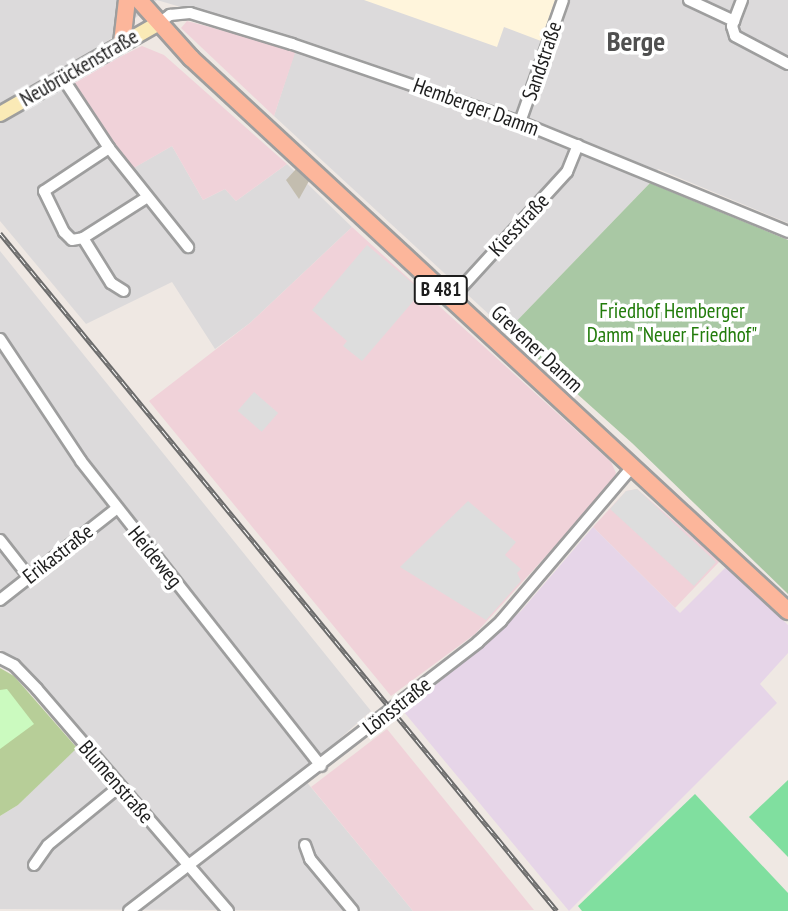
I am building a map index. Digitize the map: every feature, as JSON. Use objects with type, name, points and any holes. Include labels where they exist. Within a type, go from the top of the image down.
[{"type":"main road","points":[[122,43],[127,0]]},
{"type":"main road","name":"Grevener Damm","points":[[139,0],[159,23],[451,299],[788,611]]},
{"type":"street","name":"Sandstraße","points":[[520,122],[563,0]]},
{"type":"street","points":[[689,0],[734,21]]},
{"type":"street","points":[[742,0],[734,21],[738,39],[788,64]]},
{"type":"street","name":"Hemberger Damm","points":[[159,23],[170,15],[190,13],[520,122],[788,232]]},
{"type":"street","name":"Neubrückenstraße","points":[[0,114],[159,23]]},
{"type":"street","points":[[62,77],[146,198],[188,247]]},
{"type":"street","name":"Kiesstraße","points":[[451,299],[567,172],[578,145]]},
{"type":"street","points":[[109,148],[44,191],[64,232],[72,240],[83,238],[146,198]]},
{"type":"street","points":[[83,238],[111,283],[124,292]]},
{"type":"street","name":"Heideweg","points":[[0,339],[116,509],[321,766]]},
{"type":"street","name":"Lönsstraße","points":[[129,911],[321,766],[501,621],[633,466]]},
{"type":"street","name":"Erikastraße","points":[[0,600],[116,509]]},
{"type":"street","points":[[0,540],[29,577]]},
{"type":"street","name":"Blumenstraße","points":[[0,658],[14,665],[37,689],[228,911]]},
{"type":"street","points":[[34,865],[48,845],[120,786]]},
{"type":"street","points":[[305,845],[310,859],[353,911]]},
{"type":"shaded area","points":[[0,0],[157,0],[96,51],[55,74],[121,175],[172,146],[203,200],[225,189],[236,201],[287,164],[352,227],[250,323],[215,349],[172,282],[86,324],[0,221]]},
{"type":"shaded area","points":[[157,0],[788,0],[788,223],[658,169],[650,183],[507,331],[274,116],[298,42]]},
{"type":"shaded area","points":[[364,0],[555,0],[541,41],[504,27],[497,47]]},
{"type":"shaded area","points":[[187,21],[296,50],[274,116],[181,28]]},
{"type":"shaded area","points":[[142,46],[164,55],[287,164],[236,201],[225,189],[203,200],[172,146],[132,169],[71,81]]},
{"type":"shaded area","points":[[296,169],[309,181],[299,199],[286,180]]},
{"type":"shaded area","points":[[352,227],[611,462],[616,473],[610,486],[475,634],[391,696],[149,401],[250,323]]},
{"type":"shaded area","points":[[367,245],[422,291],[362,361],[343,346],[347,341],[312,310]]},
{"type":"shaded area","points":[[0,251],[371,711],[300,774],[413,911],[0,909],[0,816],[18,805],[86,738],[22,662],[0,650]]},
{"type":"shaded area","points":[[254,392],[278,413],[262,432],[238,411]]},
{"type":"shaded area","points":[[637,489],[720,561],[675,608],[593,527],[626,491]]},
{"type":"shaded area","points":[[637,489],[716,562],[694,586],[610,509],[626,491]]},
{"type":"shaded area","points":[[468,501],[516,542],[505,555],[521,569],[517,573],[521,581],[486,620],[400,567]]},
{"type":"shaded area","points":[[593,527],[680,613],[727,566],[788,625],[788,653],[760,684],[777,703],[569,911],[404,712],[521,611]]},
{"type":"shaded area","points":[[387,729],[534,910],[413,911],[311,787]]},
{"type":"green space","name":"Friedhof Hemberger Damm \"Neuer Friedhof\"","points":[[650,183],[788,240],[788,594],[632,443],[507,331]]},
{"type":"green space","points":[[0,668],[14,676],[77,748],[18,805],[0,816]]},
{"type":"green space","points":[[7,689],[34,724],[0,749],[0,690]]},
{"type":"green space","points":[[788,780],[788,857],[749,817]]},
{"type":"green space","points":[[695,794],[788,893],[788,911],[582,911],[578,906]]},
{"type":"railway","points":[[0,233],[557,911]]},
{"type":"district","name":"Berge","points":[[636,41]]}]
